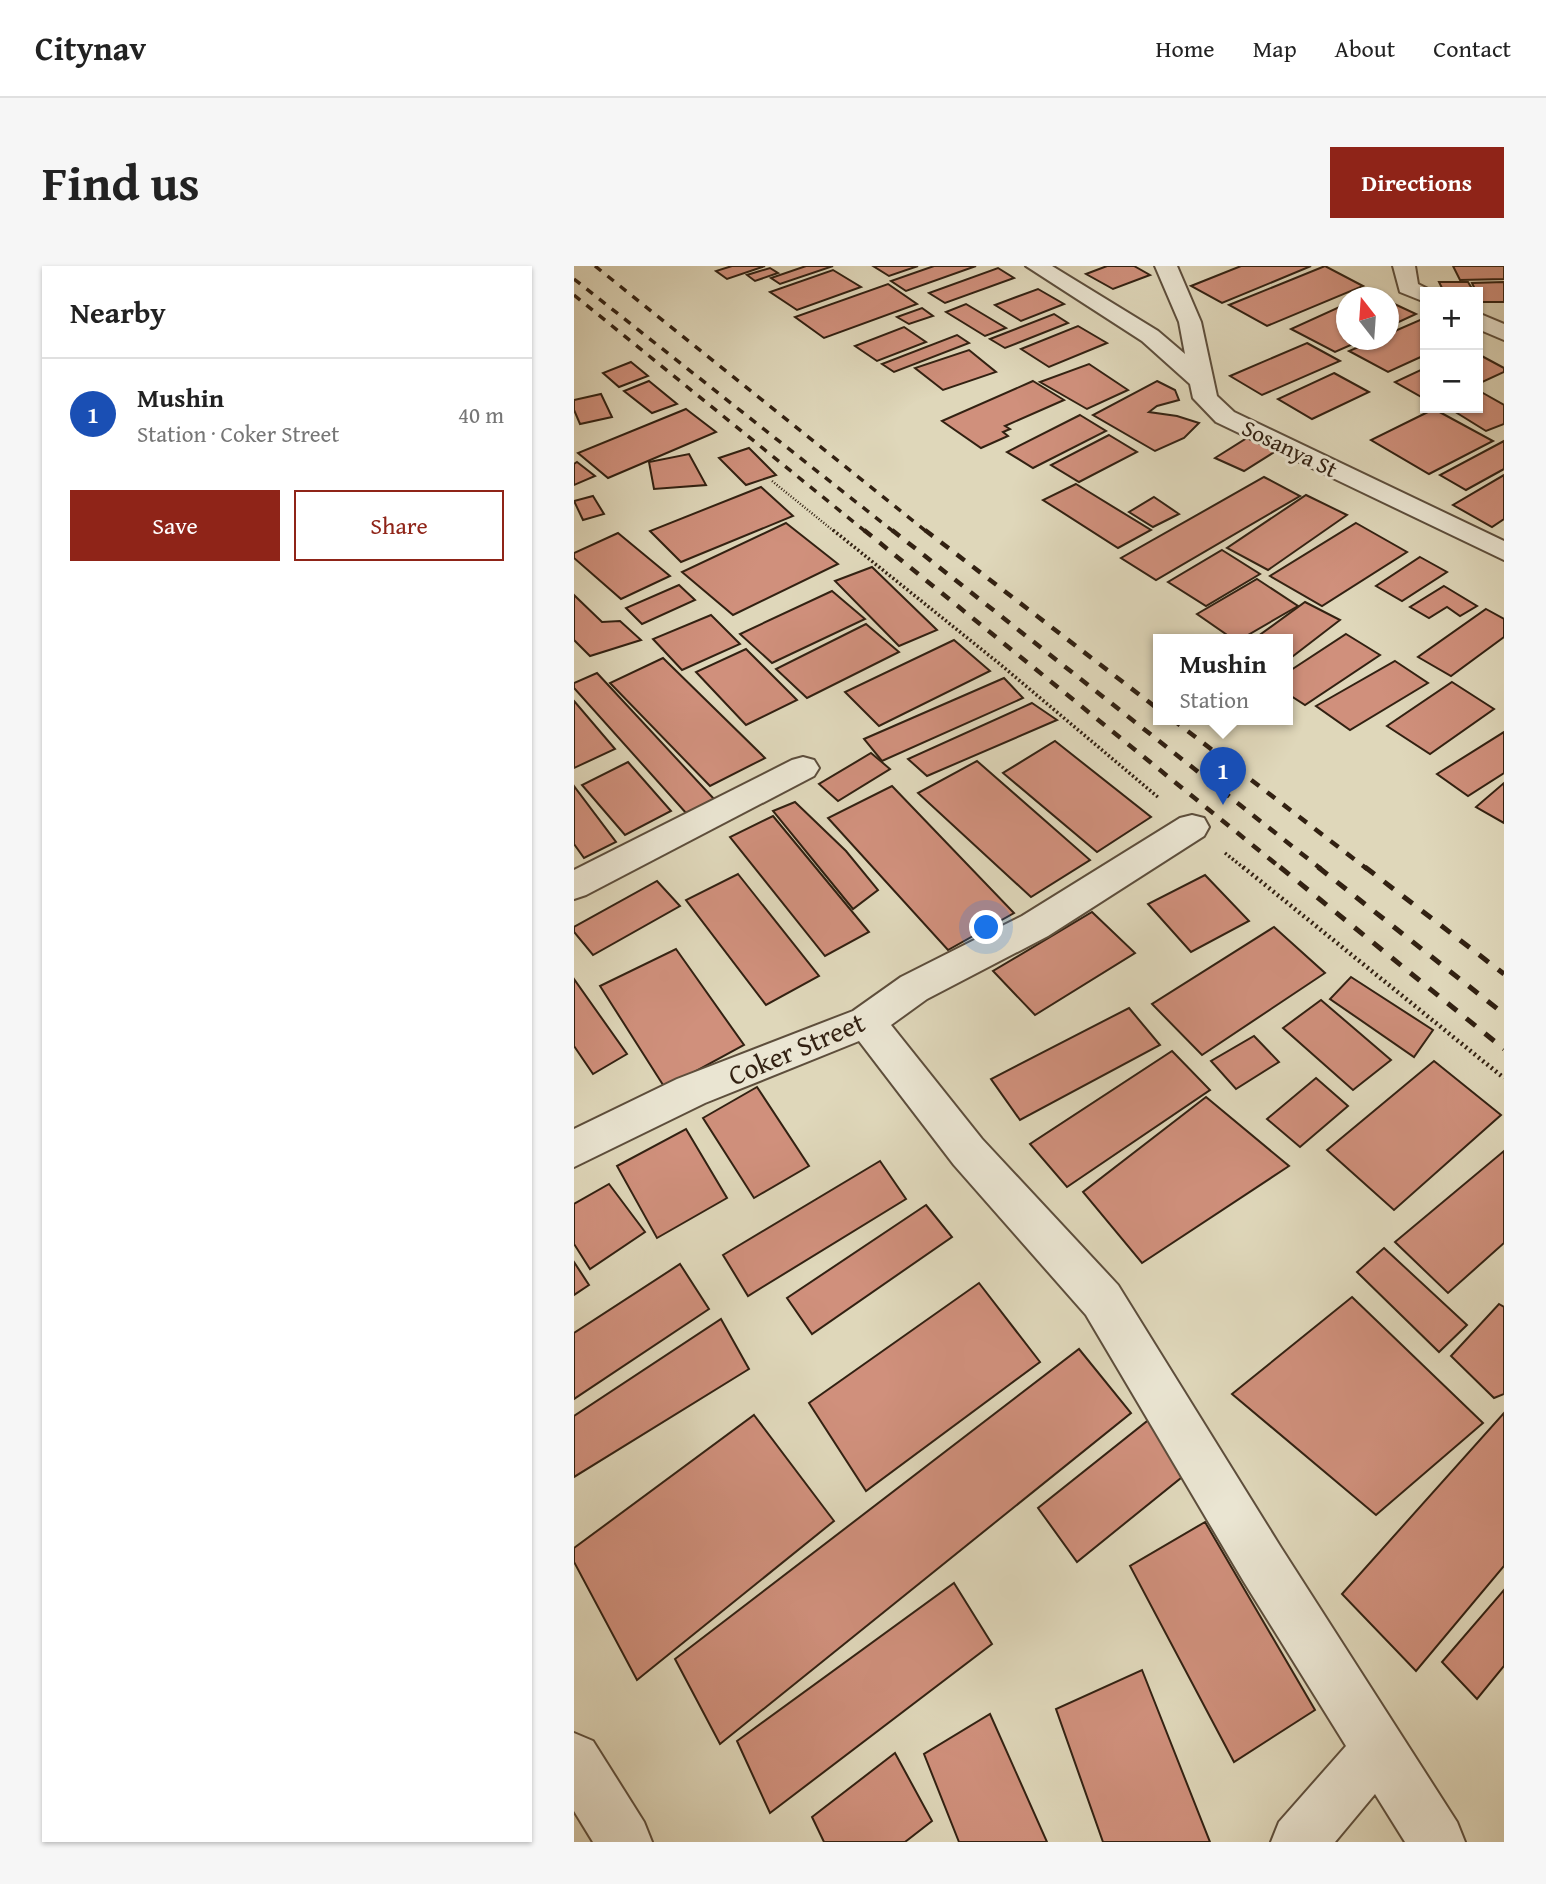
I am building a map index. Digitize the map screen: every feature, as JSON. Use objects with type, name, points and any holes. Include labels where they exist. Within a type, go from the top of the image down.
[{"type":"street","points":[[1037,266],[1150,336],[1200,382]]},
{"type":"street","name":"Sosanya St","points":[[1166,266],[1190,322],[1205,398],[1225,417],[1504,552]]},
{"type":"street","points":[[1404,266],[1408,287],[1420,293]]},
{"type":"street","points":[[1483,322],[1504,333]]},
{"type":"street","points":[[574,886],[803,768]]},
{"type":"street","name":"Coker Street","points":[[574,1149],[691,1091],[866,1022],[914,988],[1035,926],[1192,827]]},
{"type":"street","points":[[866,1022],[968,1152],[1102,1300],[1262,1564],[1437,1842]]},
{"type":"street","points":[[1299,1842],[1378,1749]]},
{"type":"street","points":[[574,1760],[624,1842]]},
{"type":"path","points":[[772,481],[1001,665],[1192,827],[1504,1078]]},
{"type":"building","points":[[732,266],[765,266],[727,279],[716,271]]},
{"type":"building","points":[[806,266],[833,266],[780,284],[771,278]]},
{"type":"building","points":[[873,266],[918,266],[889,276]]},
{"type":"building","points":[[934,266],[976,266],[906,291],[891,281]]},
{"type":"building","points":[[1107,266],[1134,266],[1150,275],[1113,289],[1086,274]]},
{"type":"building","points":[[1241,266],[1311,266],[1222,303],[1191,286]]},
{"type":"building","points":[[1325,266],[1363,286],[1336,287],[1336,297],[1267,326],[1229,305]]},
{"type":"building","points":[[1453,266],[1504,266],[1504,279],[1460,280]]},
{"type":"building","points":[[770,268],[778,273],[755,281],[747,275]]},
{"type":"building","points":[[998,268],[1014,278],[945,303],[929,293]]},
{"type":"building","points":[[833,270],[861,287],[797,310],[770,292]]},
{"type":"building","points":[[1439,282],[1468,282],[1471,287],[1442,287]]},
{"type":"building","points":[[1504,282],[1504,302],[1483,302],[1483,287],[1474,287],[1472,283]]},
{"type":"building","points":[[888,284],[917,304],[824,338],[795,317]]},
{"type":"building","points":[[1038,289],[1064,304],[1021,321],[995,305]]},
{"type":"building","points":[[966,304],[1006,328],[985,336],[946,312]]},
{"type":"building","points":[[1399,306],[1416,314],[1399,322]]},
{"type":"building","points":[[922,308],[933,316],[909,324],[897,317]]},
{"type":"building","points":[[1336,309],[1336,350],[1340,350],[1335,352],[1291,329]]},
{"type":"building","points":[[1054,314],[1068,323],[1005,348],[990,339]]},
{"type":"building","points":[[1420,320],[1420,357],[1388,372],[1349,351],[1399,350],[1399,329]]},
{"type":"building","points":[[1078,326],[1107,343],[1049,367],[1021,349]]},
{"type":"building","points":[[904,327],[926,342],[877,361],[855,346]]},
{"type":"building","points":[[957,335],[969,343],[894,372],[882,364]]},
{"type":"building","points":[[1307,343],[1340,361],[1262,395],[1230,376]]},
{"type":"building","points":[[969,350],[996,372],[943,390],[915,368]]},
{"type":"building","points":[[1483,357],[1504,368],[1504,372],[1483,382]]},
{"type":"building","points":[[631,362],[648,376],[619,387],[603,373]]},
{"type":"building","points":[[1089,364],[1128,390],[1087,409],[1040,382]]},
{"type":"building","points":[[1420,370],[1420,396],[1395,382]]},
{"type":"building","points":[[1334,373],[1369,392],[1312,419],[1278,399]]},
{"type":"building","points":[[649,381],[677,404],[652,413],[624,391]]},
{"type":"building","points":[[1033,381],[1064,400],[1005,426],[1010,429],[1003,432],[1008,436],[981,448],[942,421]]},
{"type":"building","points":[[1157,381],[1175,390],[1179,400],[1157,406],[1149,412],[1177,416],[1199,423],[1184,438],[1155,451],[1093,415]]},
{"type":"building","points":[[1483,393],[1504,405],[1504,424],[1486,431],[1457,413],[1483,413]]},
{"type":"building","points":[[601,394],[612,417],[580,424],[574,410],[574,400]]},
{"type":"building","points":[[686,409],[716,432],[608,478],[578,453]]},
{"type":"building","points":[[1426,413],[1441,413],[1493,441],[1429,474],[1371,440]]},
{"type":"building","points":[[1080,415],[1106,431],[1033,468],[1007,452]]},
{"type":"building","points":[[1109,435],[1137,452],[1079,482],[1051,465]]},
{"type":"building","points":[[1247,438],[1276,451],[1244,471],[1215,458]]},
{"type":"building","points":[[1504,441],[1504,469],[1466,490],[1440,475]]},
{"type":"building","points":[[749,448],[776,475],[746,485],[719,458]]},
{"type":"building","points":[[689,454],[706,485],[654,489],[649,462]]},
{"type":"building","points":[[577,462],[595,476],[574,485],[574,464]]},
{"type":"building","points":[[1504,475],[1504,519],[1492,527],[1453,505]]},
{"type":"building","points":[[1264,477],[1300,496],[1156,580],[1121,558]]},
{"type":"building","points":[[1076,484],[1151,530],[1118,548],[1043,500]]},
{"type":"building","points":[[761,487],[793,516],[681,562],[650,531]]},
{"type":"building","points":[[1306,495],[1347,515],[1268,570],[1227,548]]},
{"type":"building","points":[[593,496],[604,514],[583,520],[574,501]]},
{"type":"building","points":[[1154,497],[1179,514],[1153,527],[1129,512]]},
{"type":"building","points":[[786,523],[838,564],[733,615],[682,572]]},
{"type":"building","points":[[1356,523],[1407,552],[1322,606],[1270,576]]},
{"type":"building","points":[[618,533],[670,576],[621,599],[574,558],[574,553]]},
{"type":"building","points":[[1222,550],[1260,574],[1206,606],[1168,582]]},
{"type":"building","points":[[1420,557],[1447,572],[1402,601],[1376,586]]},
{"type":"building","points":[[872,567],[937,630],[899,646],[835,581]]},
{"type":"building","points":[[1257,579],[1298,606],[1250,634],[1226,634],[1197,614]]},
{"type":"building","points":[[679,585],[695,600],[642,624],[626,608]]},
{"type":"building","points":[[1444,586],[1477,606],[1460,616],[1447,607],[1429,618],[1410,607]]},
{"type":"building","points":[[832,591],[865,619],[772,663],[740,634]]},
{"type":"building","points":[[574,595],[602,622],[620,621],[641,640],[590,656],[574,640]]},
{"type":"building","points":[[1305,602],[1340,620],[1293,656],[1293,634],[1261,634]]},
{"type":"building","points":[[1486,609],[1504,619],[1504,637],[1451,676],[1418,657]]},
{"type":"building","points":[[711,615],[740,644],[682,670],[653,639]]},
{"type":"building","points":[[866,624],[899,652],[807,698],[776,669]]},
{"type":"building","points":[[1346,634],[1380,655],[1305,705],[1293,697],[1293,669]]},
{"type":"building","points":[[954,640],[990,671],[879,726],[845,692]]},
{"type":"building","points":[[746,649],[797,700],[746,725],[696,672]]},
{"type":"building","points":[[663,658],[765,758],[710,786],[610,683]]},
{"type":"building","points":[[1395,661],[1428,683],[1350,730],[1316,706]]},
{"type":"building","points":[[597,673],[714,799],[686,813],[574,688],[574,683]]},
{"type":"building","points":[[1004,678],[1023,698],[882,761],[864,739]]},
{"type":"building","points":[[1452,682],[1494,709],[1430,754],[1387,726]]},
{"type":"building","points":[[574,701],[615,749],[574,768]]},
{"type":"building","points":[[1032,703],[1057,720],[927,776],[908,759]]},
{"type":"building","points":[[1504,732],[1504,773],[1468,796],[1437,774]]},
{"type":"building","points":[[1055,741],[1151,817],[1097,852],[1003,773]]},
{"type":"building","points":[[871,753],[890,769],[838,801],[819,784]]},
{"type":"building","points":[[977,761],[1090,860],[1031,897],[918,793]]},
{"type":"building","points":[[628,762],[671,811],[625,835],[582,785]]},
{"type":"building","points":[[1504,783],[1504,823],[1476,807]]},
{"type":"building","points":[[574,786],[616,842],[584,858],[574,844]]},
{"type":"building","points":[[892,786],[1014,913],[948,950],[828,818]]},
{"type":"building","points":[[795,802],[846,851],[878,890],[853,909],[773,811]]},
{"type":"building","points":[[773,816],[869,932],[825,956],[730,837]]},
{"type":"building","points":[[738,874],[819,976],[766,1005],[686,900]]},
{"type":"building","points":[[1205,875],[1249,921],[1191,952],[1148,904]]},
{"type":"building","points":[[657,881],[680,906],[593,955],[574,932],[574,927]]},
{"type":"building","points":[[1092,912],[1135,953],[1035,1015],[993,971]]},
{"type":"building","points":[[1274,927],[1325,973],[1202,1055],[1152,1004]]},
{"type":"building","points":[[676,949],[744,1045],[665,1088],[600,986]]},
{"type":"building","points":[[1351,977],[1433,1030],[1414,1057],[1330,999]]},
{"type":"building","points":[[574,979],[627,1054],[593,1074],[574,1046]]},
{"type":"building","points":[[1321,1000],[1391,1060],[1353,1090],[1283,1028]]},
{"type":"building","points":[[1129,1008],[1160,1045],[1020,1120],[991,1079]]},
{"type":"building","points":[[1254,1036],[1279,1062],[1236,1089],[1211,1061]]},
{"type":"building","points":[[1172,1051],[1210,1090],[1067,1187],[1030,1144]]},
{"type":"building","points":[[1434,1061],[1501,1115],[1394,1210],[1327,1150]]},
{"type":"building","points":[[1316,1078],[1348,1106],[1300,1147],[1267,1119]]},
{"type":"building","points":[[757,1087],[809,1166],[754,1198],[703,1118]]},
{"type":"building","points":[[1206,1097],[1289,1166],[1142,1263],[1083,1192]]},
{"type":"building","points":[[686,1129],[727,1198],[657,1238],[617,1166]]},
{"type":"building","points":[[1504,1151],[1504,1243],[1448,1293],[1395,1242]]},
{"type":"building","points":[[880,1161],[906,1199],[748,1296],[723,1255]]},
{"type":"building","points":[[609,1184],[645,1232],[590,1269],[574,1244],[574,1204]]},
{"type":"building","points":[[926,1205],[952,1237],[812,1334],[787,1298]]},
{"type":"building","points":[[1384,1248],[1467,1325],[1439,1352],[1357,1272]]},
{"type":"building","points":[[574,1262],[589,1285],[574,1295]]},
{"type":"building","points":[[680,1264],[709,1309],[574,1399],[574,1333]]},
{"type":"building","points":[[979,1283],[1040,1362],[866,1491],[809,1403]]},
{"type":"building","points":[[1352,1297],[1483,1423],[1376,1515],[1232,1394]]},
{"type":"building","points":[[1499,1304],[1504,1307],[1504,1394],[1494,1398],[1451,1356]]},
{"type":"building","points":[[721,1319],[749,1369],[574,1477],[574,1416]]},
{"type":"building","points":[[1079,1349],[1131,1413],[720,1744],[675,1659]]},
{"type":"building","points":[[1504,1413],[1504,1566],[1416,1671],[1342,1594]]},
{"type":"building","points":[[754,1415],[834,1521],[637,1680],[574,1562],[574,1548]]},
{"type":"building","points":[[1151,1418],[1192,1469],[1077,1562],[1038,1508]]},
{"type":"building","points":[[1205,1522],[1315,1710],[1234,1762],[1130,1566]]},
{"type":"building","points":[[954,1583],[992,1644],[770,1813],[737,1741]]},
{"type":"building","points":[[1504,1590],[1504,1666],[1477,1699],[1442,1662]]},
{"type":"building","points":[[1142,1670],[1210,1842],[1103,1842],[1056,1709]]},
{"type":"building","points":[[990,1714],[1047,1842],[959,1842],[924,1754]]},
{"type":"building","points":[[895,1753],[932,1821],[905,1842],[824,1842],[812,1817]]},
{"type":"railway","points":[[595,266],[927,532]]},
{"type":"railway","points":[[574,279],[894,532]]},
{"type":"railway","points":[[574,295],[866,532]]},
{"type":"railway","points":[[864,530],[1282,869]]},
{"type":"railway","points":[[892,530],[1321,869]]},
{"type":"railway","points":[[925,530],[1153,705]]},
{"type":"railway","points":[[1180,725],[1367,869]]},
{"type":"railway","points":[[1280,867],[1504,1049]]},
{"type":"railway","points":[[1318,867],[1504,1014]]},
{"type":"railway","points":[[1365,867],[1504,974]]},
{"type":"place","name":"Mushin","points":[[1223,805]]}]
